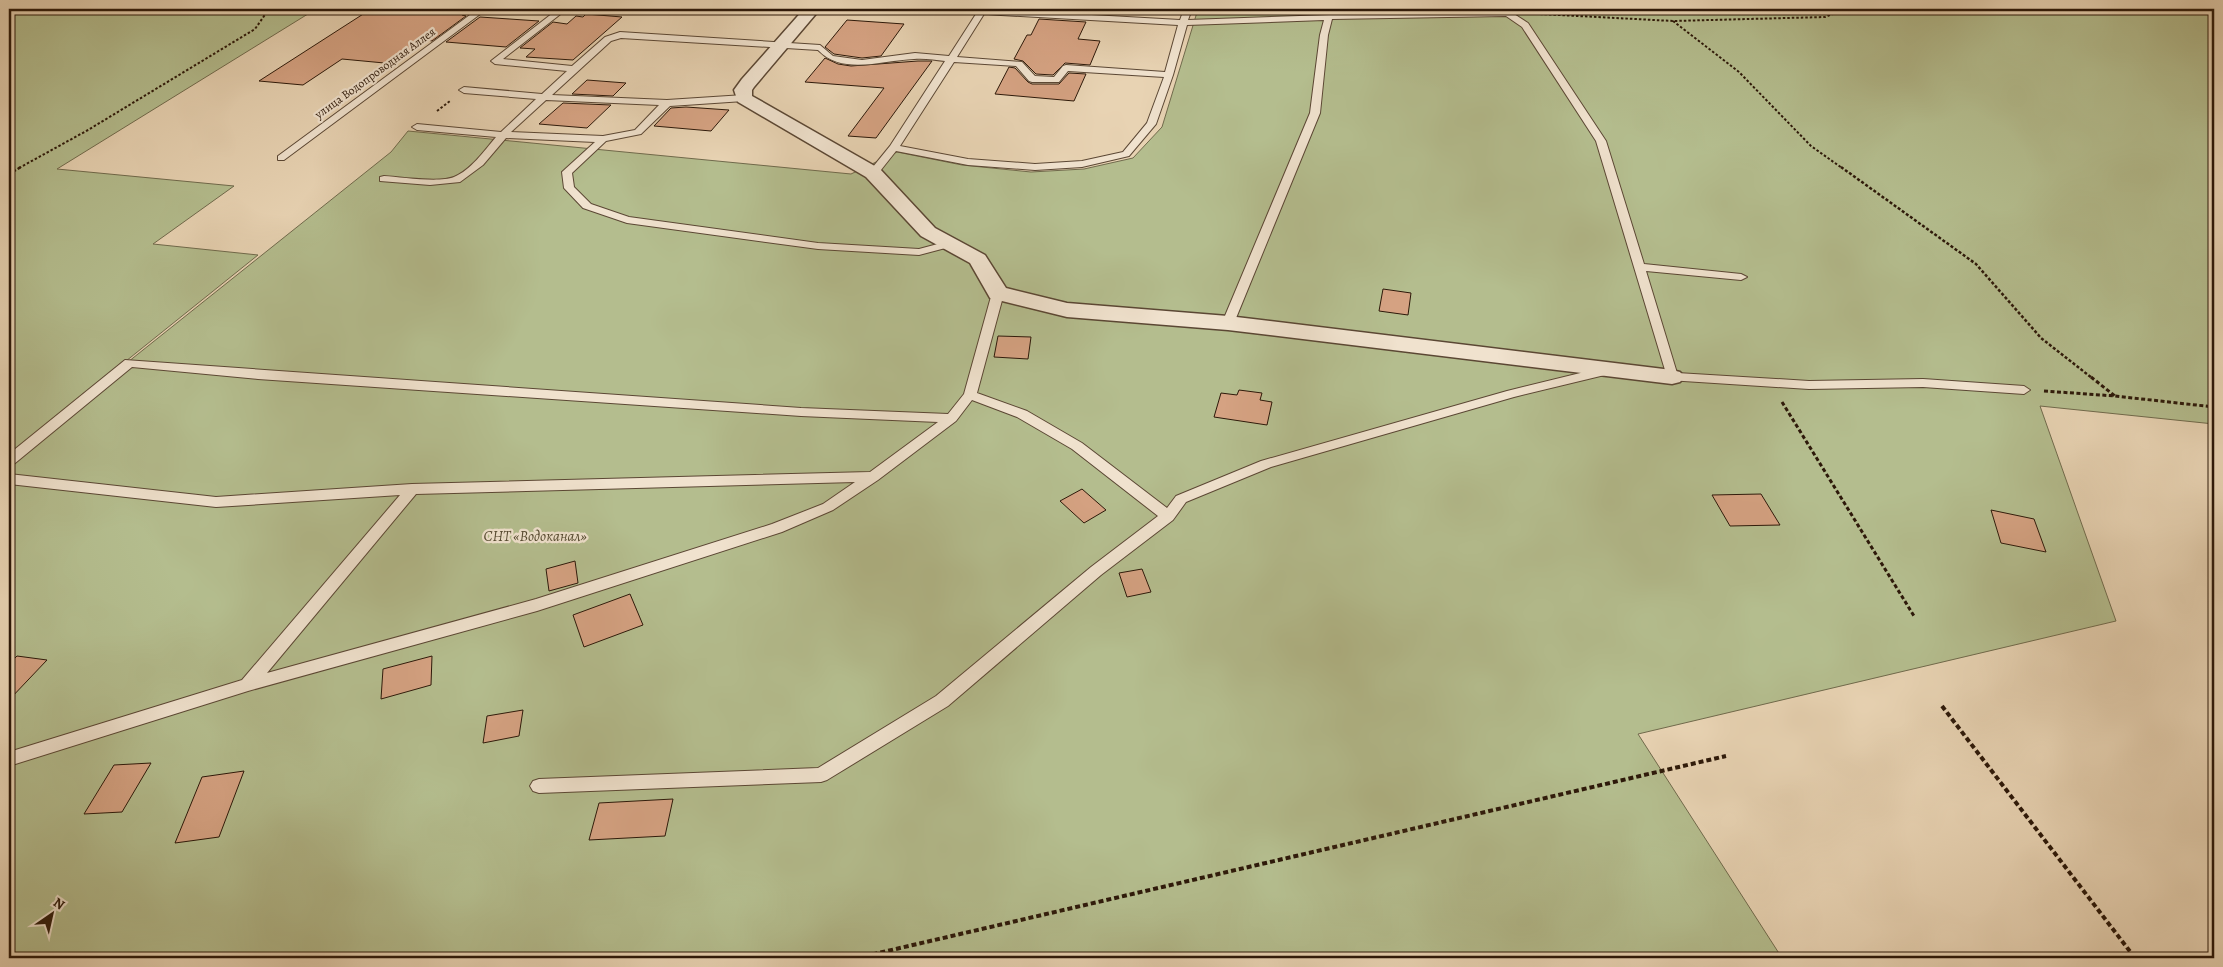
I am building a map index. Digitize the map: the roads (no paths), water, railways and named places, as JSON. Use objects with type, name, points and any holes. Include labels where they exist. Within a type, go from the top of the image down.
[{"type":"street","points":[[812,9],[748,83],[743,90],[744,98],[873,173],[928,232],[978,259],[998,293],[1067,310],[1228,323],[1672,376]]},
{"type":"lane","name":"улица Водопроводная Аллея","points":[[281,158],[483,9]]},
{"type":"lane","points":[[563,9],[495,61],[574,69]]},
{"type":"lane","points":[[597,9],[609,9]]},
{"type":"lane","points":[[930,9],[982,10],[1183,23],[1471,12],[1508,14],[1525,25],[1531,33],[1601,140],[1672,376],[1809,385],[1923,383],[2024,390]]},
{"type":"lane","points":[[894,148],[968,162],[1035,167],[1082,164],[1126,154],[1151,124],[1169,75],[1188,9]]},
{"type":"lane","points":[[873,173],[894,148],[982,10]]},
{"type":"lane","points":[[1228,323],[1315,113],[1324,35],[1329,17]]},
{"type":"lane","points":[[384,179],[430,182],[456,180],[479,163],[503,135],[542,97],[608,39],[620,35],[820,48],[830,58],[862,63],[915,56],[1019,64],[1032,79],[1056,80],[1066,68],[1169,75]]},
{"type":"lane","points":[[464,90],[542,97],[667,103],[744,98]]},
{"type":"lane","points":[[417,127],[503,135],[603,138],[638,132],[667,103]]},
{"type":"lane","points":[[603,138],[567,172],[569,188],[587,206],[626,220],[818,246],[920,252],[949,244]]},
{"type":"lane","points":[[1639,267],[1741,277]]},
{"type":"lane","points":[[9,760],[248,685],[537,605],[777,528],[828,507],[873,477],[952,418],[970,395],[998,293]]},
{"type":"lane","points":[[9,461],[129,363],[268,376],[801,412],[952,418]]},
{"type":"lane","points":[[539,786],[821,775],[942,701],[1096,571],[1168,516],[1181,498],[1266,464],[1511,394],[1615,369]]},
{"type":"lane","points":[[970,395],[1022,414],[1077,446],[1168,516]]},
{"type":"lane","points":[[9,479],[216,502],[412,489],[873,477]]},
{"type":"lane","points":[[248,685],[412,489]]},
{"type":"park label","name":"СНТ «Водоканал»","points":[[535,536]]}]
